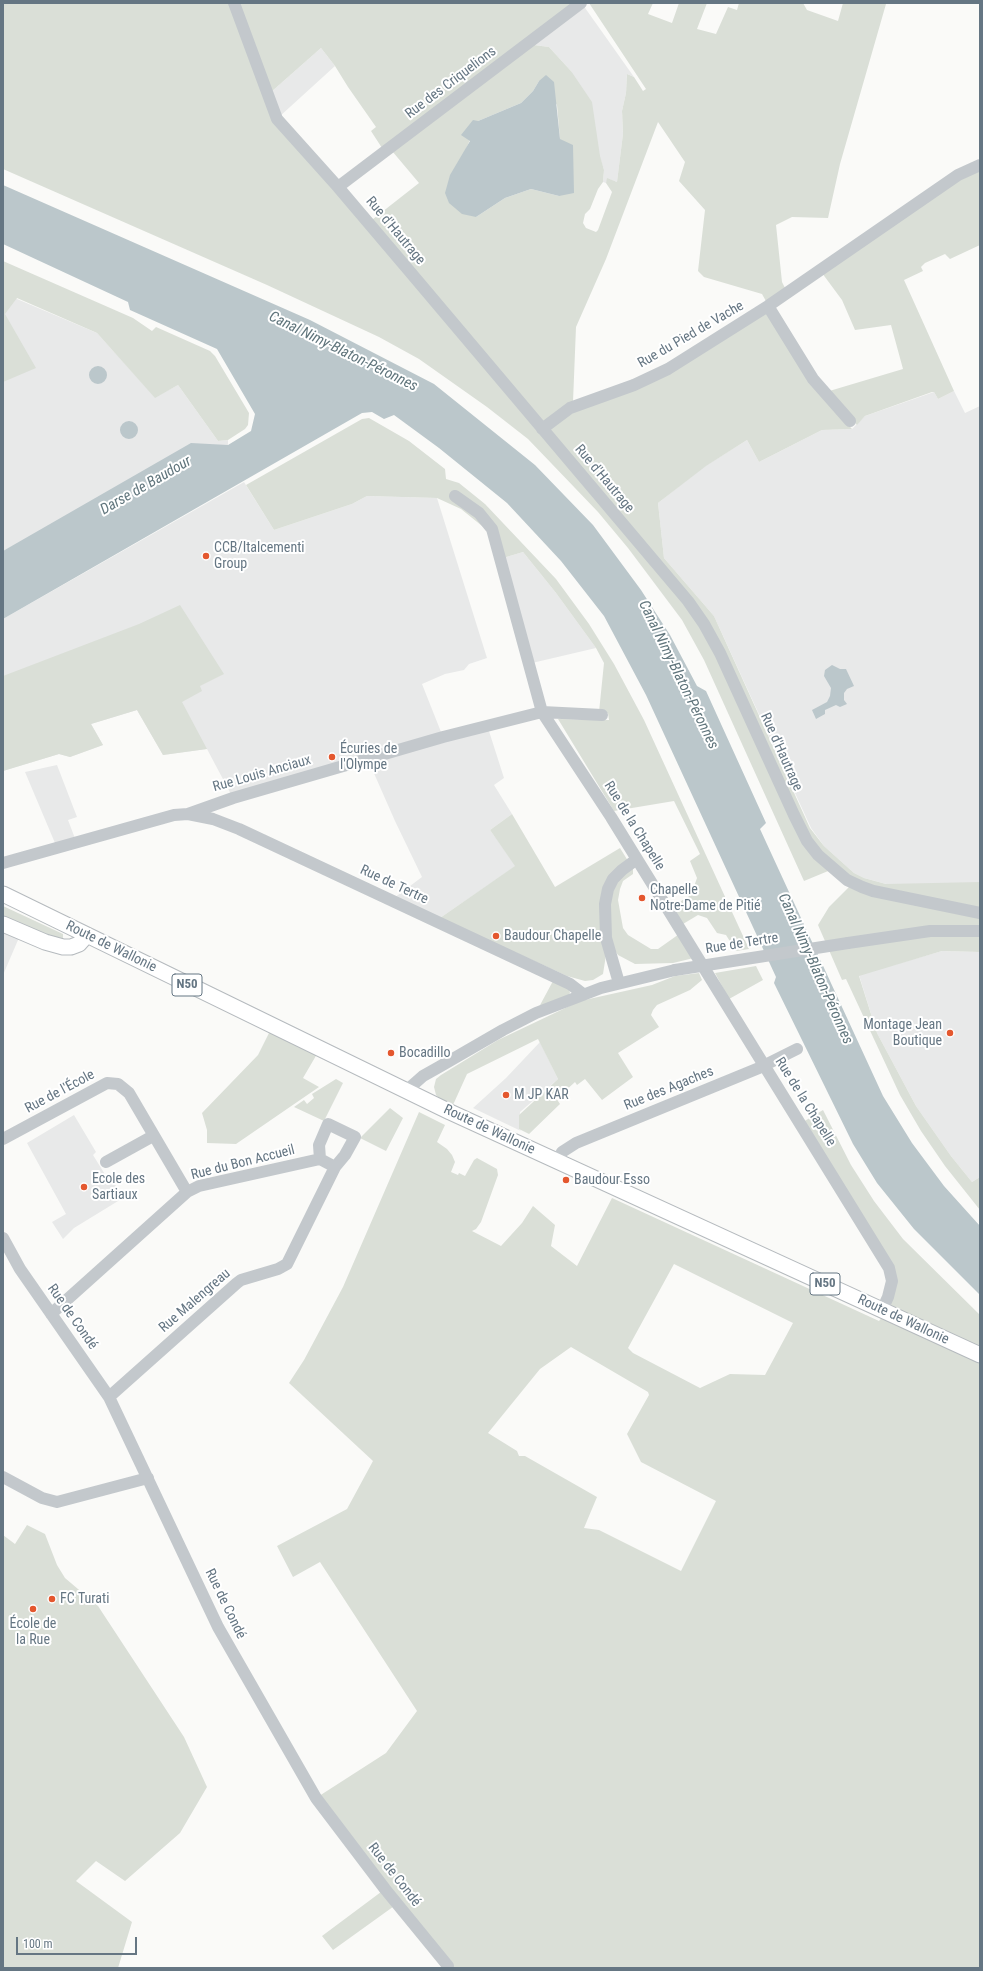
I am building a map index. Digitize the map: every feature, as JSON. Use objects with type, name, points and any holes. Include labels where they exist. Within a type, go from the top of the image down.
[{"type":"main road","name":"Route de Wallonie","points":[[3,894],[406,1091],[980,1355]]},
{"type":"main road","points":[[3,924],[45,942],[63,947],[71,947],[79,944],[87,935]]},
{"type":"street","name":"Rue d'Hautrage","points":[[234,3],[277,119],[338,187],[688,601],[704,624],[720,653],[794,815],[807,841],[818,855],[847,880],[873,891],[980,913]]},
{"type":"street","name":"Rue des Criquelions","points":[[338,187],[581,3]]},
{"type":"street","name":"Rue du Pied de Vache","points":[[542,429],[570,408],[634,385],[668,369],[768,306],[958,175],[980,165]]},
{"type":"street","points":[[768,306],[813,379],[850,421]]},
{"type":"street","name":"Rue de la Chapelle","points":[[455,496],[479,513],[492,529],[542,712],[637,859],[889,1268],[892,1280],[888,1297],[882,1310]]},
{"type":"street","name":"Rue Louis Anciaux","points":[[3,863],[174,815],[188,814],[233,798],[443,737],[542,712],[602,715]]},
{"type":"street","name":"Rue de Tertre","points":[[188,814],[213,819],[239,829],[570,984],[583,994]]},
{"type":"street","points":[[619,983],[606,938],[605,904],[608,889],[613,879],[626,866],[637,859]]},
{"type":"street","name":"Rue de Tertre","points":[[406,1091],[423,1076],[503,1030],[536,1013],[583,994],[619,983],[675,970],[930,931],[980,931]]},
{"type":"street","name":"Rue des Agaches","points":[[558,1161],[562,1152],[576,1143],[765,1065],[797,1049]]},
{"type":"street","name":"Rue de l'École","points":[[3,1139],[107,1083],[113,1083],[125,1088],[129,1093],[187,1192]]},
{"type":"street","name":"Rue Malengreau","points":[[109,1397],[237,1283],[242,1280],[278,1269],[287,1264],[335,1167],[345,1155],[355,1137],[328,1124],[319,1145],[320,1159]]},
{"type":"street","points":[[106,1162],[153,1136]]},
{"type":"street","points":[[320,1159],[335,1167]]},
{"type":"street","name":"Rue du Bon Accueil","points":[[51,1314],[187,1192],[199,1186],[320,1159]]},
{"type":"street","name":"Rue de Condé","points":[[3,1238],[7,1257],[51,1314],[109,1397],[218,1627],[316,1798],[385,1889],[448,1966]]},
{"type":"street","points":[[3,1477],[42,1498],[57,1502],[148,1478]]},
{"type":"shaded area","points":[[3,3],[234,3],[274,112],[368,223],[419,183],[387,145],[382,148],[371,131],[376,127],[335,66],[321,48],[270,93],[237,3],[575,3],[534,45],[549,47],[571,71],[592,102],[600,156],[604,170],[603,182],[598,189],[590,209],[585,214],[583,223],[586,228],[596,232],[612,192],[606,183],[607,178],[617,182],[623,134],[622,111],[626,93],[627,74],[634,77],[643,91],[646,89],[589,3],[653,3],[648,14],[672,23],[679,3],[707,3],[697,29],[716,34],[728,7],[737,10],[739,3],[803,3],[807,10],[838,21],[843,3],[886,4],[840,164],[828,218],[792,217],[776,225],[782,282],[786,290],[767,303],[762,294],[704,277],[698,271],[705,210],[679,181],[685,162],[658,122],[606,259],[576,327],[573,402],[570,414],[766,311],[815,388],[852,429],[822,430],[759,462],[747,440],[706,466],[658,503],[664,558],[714,616],[810,828],[824,846],[854,873],[864,878],[886,884],[980,882],[980,909],[869,886],[833,869],[804,881],[704,660],[682,620],[628,548],[598,512],[528,439],[487,407],[419,359],[379,337],[267,285],[3,169]],"holes":[[[539,81],[557,105],[560,139],[559,196],[531,189],[505,198],[476,217],[466,149],[478,121],[521,103],[533,91]]]},
{"type":"shaded area","points":[[583,5],[634,77],[627,74],[626,93],[622,111],[623,134],[617,182],[608,179],[606,183],[603,182],[604,170],[571,71],[549,47],[534,45]]},
{"type":"shaded area","points":[[321,48],[335,66],[279,117],[270,93]]},
{"type":"shaded area","points":[[980,168],[980,245],[950,259],[945,254],[925,263],[921,267],[923,271],[904,280],[954,391],[938,399],[934,392],[932,392],[865,416],[857,425],[826,392],[903,369],[891,325],[855,330],[842,300],[822,273],[957,179]]},
{"type":"shaded area","points":[[3,261],[133,318],[152,331],[156,327],[210,351],[215,356],[249,413],[248,425],[245,429],[228,440],[218,441],[178,385],[155,398],[97,333],[17,298],[5,314],[36,368],[3,382]]},
{"type":"shaded area","points":[[3,283],[17,299],[97,333],[155,397],[178,385],[218,441],[228,440],[228,445],[220,445],[3,551]]},
{"type":"shaded area","points":[[954,391],[965,413],[980,406],[980,883],[906,885],[886,884],[864,878],[854,873],[824,846],[811,828],[714,616],[664,558],[658,503],[702,468],[747,440],[759,462],[822,430],[852,429],[865,416],[934,392],[938,399]]},
{"type":"shaded area","points":[[369,418],[409,441],[445,469],[446,479],[459,483],[485,504],[556,579],[589,624],[614,664],[644,720],[749,949],[736,951],[726,935],[717,933],[707,918],[698,915],[683,924],[673,906],[691,895],[697,878],[690,861],[700,854],[674,801],[614,811],[558,719],[609,720],[608,713],[599,712],[604,663],[596,648],[556,593],[523,552],[503,558],[487,530],[461,509],[437,498],[367,496],[352,504],[274,530],[246,485],[362,419]]},
{"type":"shaded area","points":[[244,482],[274,530],[352,504],[367,496],[437,498],[487,658],[469,664],[464,670],[445,674],[422,684],[443,737],[233,798],[207,749],[163,755],[137,710],[91,724],[103,745],[70,757],[59,754],[3,771],[3,619]]},
{"type":"shaded area","points":[[523,552],[556,593],[596,648],[532,663],[503,558]]},
{"type":"shaded area","points":[[180,605],[224,674],[200,686],[202,691],[182,702],[207,749],[163,755],[137,710],[91,724],[103,745],[70,757],[59,754],[3,771],[3,676],[139,624]]},
{"type":"shaded area","points":[[488,728],[504,778],[494,785],[512,814],[490,830],[516,866],[440,918],[394,898],[422,877],[369,762]]},
{"type":"shaded area","points":[[57,765],[77,817],[68,820],[76,841],[55,843],[25,772]]},
{"type":"shaded area","points":[[512,814],[555,887],[620,848],[633,869],[633,874],[623,881],[618,900],[623,928],[628,935],[651,949],[658,949],[682,932],[698,957],[673,963],[635,964],[618,955],[613,948],[606,955],[603,974],[593,980],[585,981],[567,976],[440,918],[515,866],[490,830]]},
{"type":"shaded area","points":[[849,887],[980,918],[980,952],[942,951],[859,976],[877,1033],[916,1106],[951,1156],[972,1182],[980,1177],[980,1210],[945,1166],[921,1131],[900,1095],[846,979],[842,980],[818,925],[829,907]]},
{"type":"shaded area","points":[[3,906],[63,934],[63,938],[61,940],[3,920]]},
{"type":"shaded area","points":[[3,926],[21,933],[3,975]]},
{"type":"shaded area","points":[[942,951],[980,952],[980,1177],[972,1182],[951,1156],[916,1106],[877,1033],[859,975]]},
{"type":"shaded area","points":[[756,966],[763,980],[729,999],[715,973]]},
{"type":"shaded area","points":[[699,973],[702,980],[690,990],[657,1005],[653,1010],[651,1015],[659,1027],[618,1053],[633,1077],[602,1100],[585,1079],[577,1085],[575,1082],[563,1093],[560,1090],[554,1095],[560,1104],[529,1134],[519,1129],[519,1115],[558,1079],[538,1039],[467,1074],[453,1105],[442,1101],[436,1095],[434,1087],[436,1079],[441,1075],[498,1040],[580,1001],[652,985],[675,976]]},
{"type":"shaded area","points":[[553,981],[569,989],[570,993],[568,996],[539,1007]]},
{"type":"shaded area","points":[[270,1031],[317,1054],[303,1078],[319,1087],[236,1144],[207,1143],[207,1130],[202,1113],[258,1055]]},
{"type":"shaded area","points":[[540,1042],[558,1079],[520,1112],[519,1129],[521,1131],[473,1108],[506,1078]]},
{"type":"shaded area","points":[[336,1079],[343,1083],[324,1121],[294,1107],[304,1100],[307,1104],[314,1098],[312,1094]]},
{"type":"shaded area","points":[[390,1108],[403,1118],[386,1151],[360,1138]]},
{"type":"shaded area","points":[[823,1110],[851,1165],[874,1201],[903,1239],[980,1315],[980,1968],[447,1968],[397,1904],[333,1950],[322,1936],[385,1889],[316,1798],[386,1753],[417,1711],[320,1562],[293,1577],[277,1546],[347,1509],[373,1461],[289,1383],[304,1360],[343,1287],[419,1112],[445,1125],[437,1142],[447,1149],[452,1155],[455,1162],[451,1172],[458,1175],[459,1173],[465,1176],[474,1160],[477,1158],[497,1169],[498,1175],[481,1222],[476,1229],[472,1231],[501,1246],[522,1223],[533,1206],[555,1225],[551,1246],[577,1266],[612,1198],[879,1321],[889,1309],[897,1282],[803,1122]],"holes":[[[674,1264],[793,1323],[765,1375],[730,1374],[700,1388],[633,1353],[628,1348]],[[571,1347],[648,1392],[649,1395],[627,1434],[641,1462],[716,1501],[681,1571],[599,1530],[584,1528],[597,1497],[525,1456],[519,1456],[517,1451],[488,1433],[540,1369]]]},
{"type":"shaded area","name":"Ecole des Sartiaux","points":[[74,1115],[96,1152],[93,1155],[106,1176],[109,1174],[123,1198],[74,1228],[63,1239],[52,1222],[66,1214],[27,1143]]},
{"type":"shaded area","points":[[27,1525],[45,1534],[57,1565],[65,1578],[98,1606],[184,1737],[207,1787],[180,1833],[125,1881],[96,1861],[76,1881],[132,1922],[118,1968],[3,1968],[3,1535],[15,1544]]},
{"type":"water","points":[[546,75],[554,82],[560,139],[573,145],[574,193],[559,196],[531,189],[505,198],[476,217],[462,214],[449,203],[445,193],[450,175],[470,141],[461,135],[473,120],[478,121],[521,103],[533,91],[539,81]]},
{"type":"water","points":[[3,185],[310,320],[434,384],[535,465],[593,525],[641,590],[670,635],[697,686],[706,691],[766,823],[760,829],[883,1096],[912,1143],[944,1186],[980,1226],[980,1295],[914,1229],[877,1183],[853,1144],[774,983],[776,977],[646,695],[604,616],[561,561],[507,503],[439,448],[394,415],[384,419],[372,412],[362,413],[3,619],[3,551],[191,443],[228,445],[251,431],[255,414],[217,349],[130,310],[128,302],[3,244]]},
{"type":"water","points":[[98,366],[104,369],[107,375],[104,381],[98,384],[92,381],[89,375],[92,369]]},
{"type":"water","points":[[129,421],[135,424],[138,430],[135,436],[129,439],[123,436],[120,430],[123,424]]},
{"type":"water","points":[[832,665],[840,669],[846,669],[854,686],[847,689],[844,693],[844,700],[847,704],[840,707],[836,705],[825,710],[825,714],[816,719],[812,710],[827,702],[830,696],[831,688],[824,676],[825,670]]},
{"type":"place","name":"CCB/Italcementi Group","points":[[206,556]]},
{"type":"place","name":"Écuries de l'Olympe","points":[[332,757]]},
{"type":"place","name":"Chapelle Notre-Dame de Pitié","points":[[642,898]]},
{"type":"place","name":"Baudour Chapelle","points":[[496,936]]},
{"type":"place","name":"Montage Jean Boutique","points":[[950,1033]]},
{"type":"place","name":"Bocadillo","points":[[391,1053]]},
{"type":"place","name":"M JP KAR","points":[[506,1095]]},
{"type":"place","name":"Baudour Esso","points":[[566,1180]]},
{"type":"place","name":"Ecole des Sartiaux","points":[[84,1187]]},
{"type":"place","name":"FC Turati","points":[[52,1599]]},
{"type":"place","name":"École de la Rue","points":[[33,1609]]},
{"type":"water label","name":"Canal Nimy-Blaton-Péronnes","points":[[343,352]]},
{"type":"water label","name":"Darse de Baudour","points":[[146,486]]},
{"type":"water label","name":"Canal Nimy-Blaton-Péronnes","points":[[678,675]]},
{"type":"water label","name":"Canal Nimy-Blaton-Péronnes","points":[[815,969]]}]
